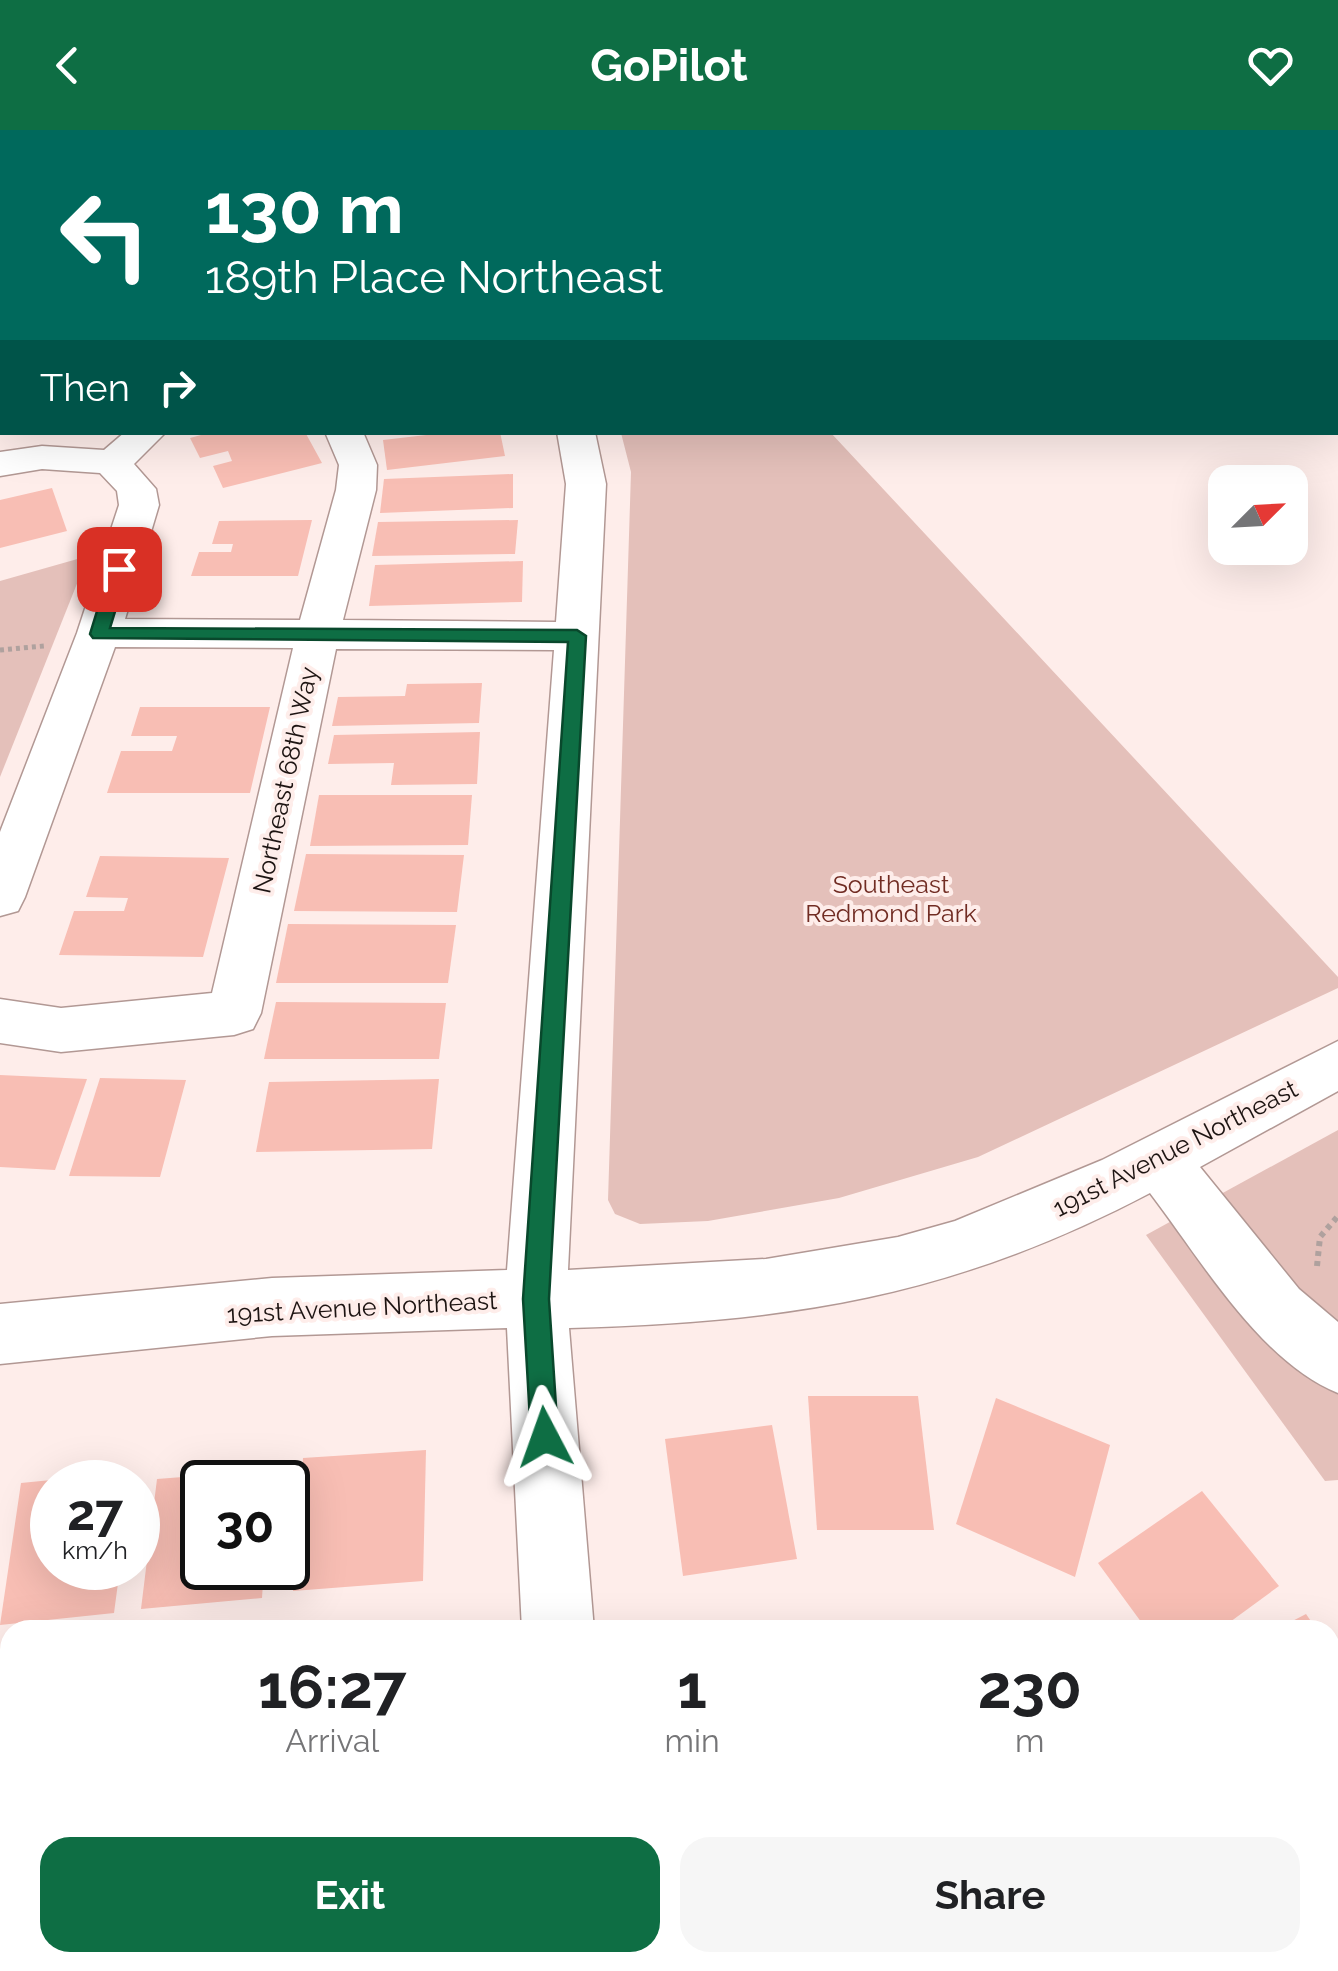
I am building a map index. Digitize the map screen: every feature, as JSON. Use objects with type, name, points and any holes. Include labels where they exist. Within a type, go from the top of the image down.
[{"type":"street","points":[[112,463],[145,435]]},
{"type":"street","name":"Northeast 68th Way","points":[[0,1021],[61,1030],[234,1013],[317,637],[356,490],[358,466],[345,435]]},
{"type":"street","points":[[557,1620],[536,1299],[586,484],[577,435]]},
{"type":"street","points":[[0,464],[26,457],[63,456],[112,463],[136,489],[139,505],[99,634],[0,897]]},
{"type":"street","points":[[99,634],[577,636]]},
{"type":"street","name":"191st Avenue Northeast","points":[[0,1334],[358,1302],[760,1289],[898,1266],[1036,1219],[1338,1064]]},
{"type":"street","points":[[1157,1157],[1277,1310],[1338,1362]]},
{"type":"path","points":[[0,650],[44,646]]},
{"type":"path","points":[[1317,1282],[1316,1245],[1327,1222],[1338,1216]]},
{"type":"green space","name":"Southeast Redmond Park","points":[[622,435],[833,435],[1338,977],[1338,988],[978,1157],[839,1198],[708,1221],[640,1224],[615,1214],[608,1200],[631,472]]},
{"type":"green space","points":[[88,556],[0,777],[0,581]]},
{"type":"green space","points":[[1338,1130],[1338,1480],[1325,1481],[1146,1235]]},
{"type":"building","points":[[307,435],[322,463],[223,488],[213,466],[232,461],[228,451],[200,458],[190,438]]},
{"type":"building","points":[[426,435],[501,435],[505,456],[387,470],[383,440]]},
{"type":"building","points":[[513,474],[513,508],[380,513],[384,479]]},
{"type":"building","points":[[52,488],[67,531],[0,548],[0,500]]},
{"type":"building","points":[[312,520],[298,576],[191,576],[199,552],[231,552],[233,544],[212,544],[219,521]]},
{"type":"building","points":[[518,520],[515,554],[372,556],[378,522]]},
{"type":"building","points":[[523,561],[522,602],[369,606],[375,565]]},
{"type":"building","points":[[482,683],[479,723],[332,726],[338,697],[405,696],[407,684]]},
{"type":"building","points":[[140,707],[270,707],[250,793],[107,793],[121,751],[172,751],[177,736],[131,736]]},
{"type":"building","points":[[480,732],[477,784],[391,785],[394,763],[328,764],[334,735]]},
{"type":"building","points":[[319,795],[472,795],[468,845],[310,846]]},
{"type":"building","points":[[306,854],[464,855],[457,912],[294,911]]},
{"type":"building","points":[[100,856],[229,858],[203,957],[59,955],[74,911],[124,911],[128,898],[86,897]]},
{"type":"building","points":[[288,924],[456,925],[448,983],[276,983]]},
{"type":"building","points":[[276,1002],[446,1003],[439,1059],[264,1059]]},
{"type":"building","points":[[0,1075],[87,1079],[55,1170],[0,1167]]},
{"type":"building","points":[[100,1078],[186,1080],[160,1177],[69,1176]]},
{"type":"building","points":[[439,1079],[432,1149],[256,1152],[269,1082]]},
{"type":"building","points":[[808,1396],[918,1396],[934,1530],[817,1530]]},
{"type":"building","points":[[996,1398],[1110,1445],[1075,1577],[956,1524]]},
{"type":"building","points":[[772,1425],[797,1559],[683,1576],[665,1439]]},
{"type":"building","points":[[426,1450],[423,1581],[310,1590],[310,1460],[303,1458]]},
{"type":"building","points":[[180,1477],[180,1590],[263,1590],[262,1598],[141,1609],[143,1590],[160,1590],[160,1479]]},
{"type":"building","points":[[30,1482],[30,1590],[117,1590],[114,1613],[1,1620],[21,1483]]},
{"type":"building","points":[[1202,1491],[1279,1586],[1233,1620],[1140,1620],[1098,1563]]},
{"type":"route","points":[[119,569],[99,634],[577,636],[536,1299],[545,1437]]}]
